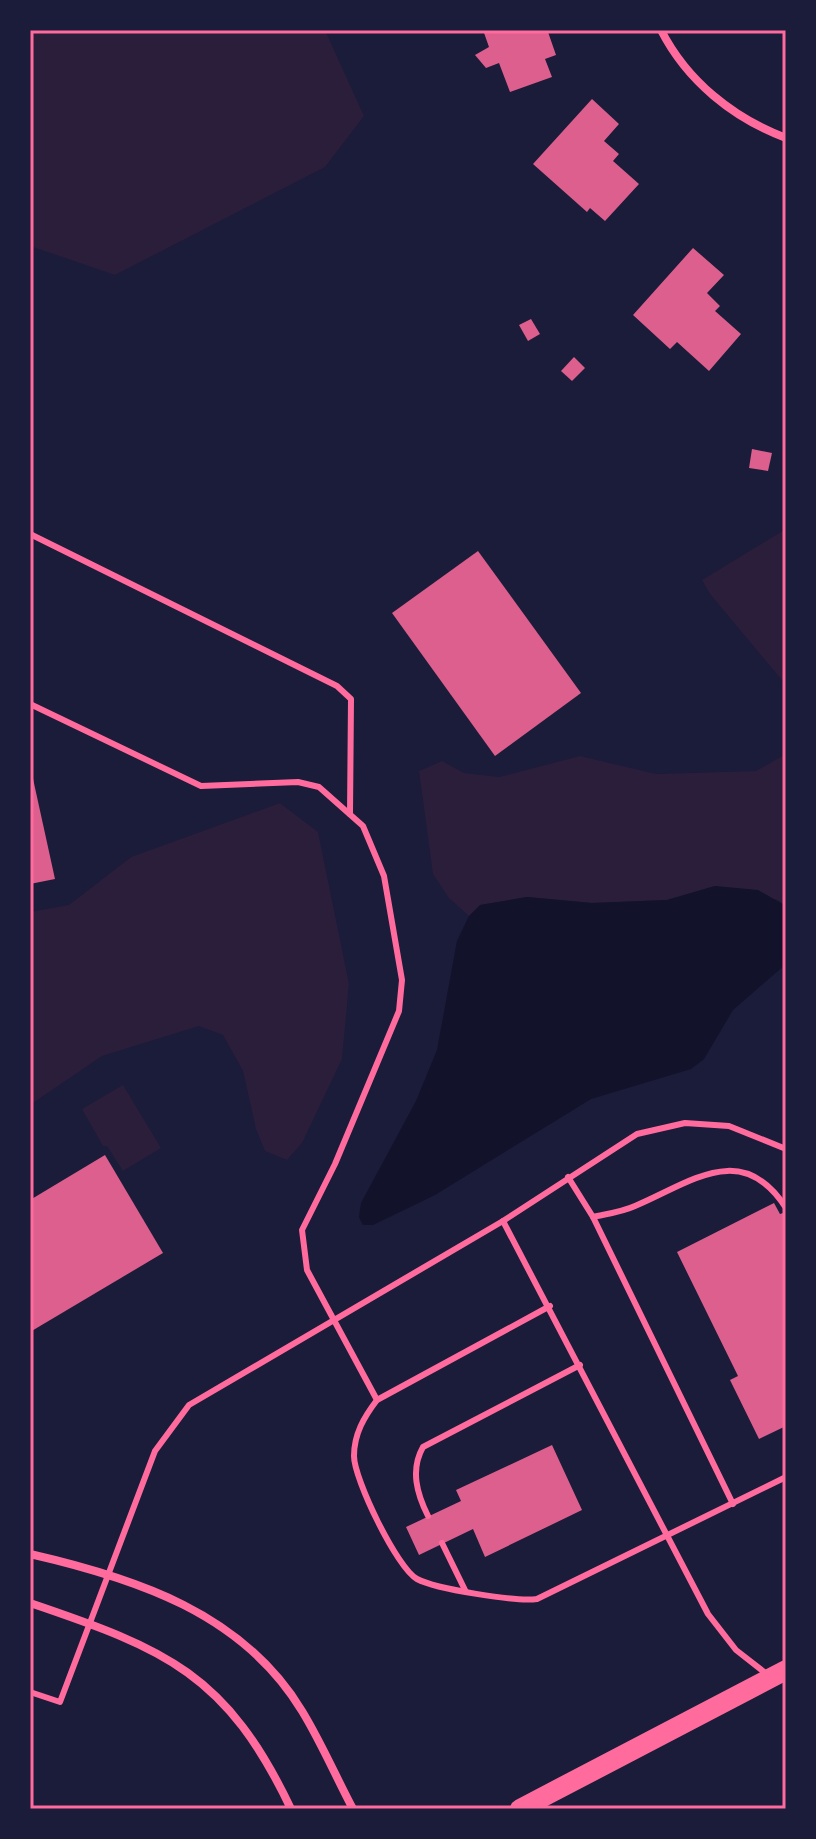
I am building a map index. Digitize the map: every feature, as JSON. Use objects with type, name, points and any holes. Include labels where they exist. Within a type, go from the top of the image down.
[{"type":"main road","points":[[520,1809],[778,1674]]},
{"type":"street","points":[[661,30],[692,75],[724,105],[762,128],[786,138]]},
{"type":"street","points":[[30,1554],[110,1573],[172,1597],[210,1618],[273,1674],[301,1710],[353,1809]]},
{"type":"street","points":[[30,1603],[92,1624],[163,1656],[201,1681],[249,1732],[266,1757],[291,1809]]},
{"type":"lane","points":[[30,534],[337,686],[351,699],[350,814]]},
{"type":"lane","points":[[30,704],[201,786],[298,782],[319,787],[363,826],[384,876],[402,980],[399,1011],[335,1164],[302,1230],[307,1270],[377,1400]]},
{"type":"lane","points":[[30,1692],[60,1702],[155,1451],[189,1405],[331,1319],[503,1221],[637,1134],[685,1123],[729,1126],[786,1149]]},
{"type":"lane","points":[[593,1217],[631,1208],[722,1169],[743,1171],[765,1183],[786,1208]]},
{"type":"lane","points":[[568,1177],[593,1217],[733,1504]]},
{"type":"lane","points":[[503,1221],[708,1614],[736,1650],[778,1674]]},
{"type":"lane","points":[[550,1306],[377,1400],[363,1418],[354,1457],[358,1476],[402,1566],[419,1580],[520,1601],[537,1599],[786,1477]]},
{"type":"lane","points":[[428,1516],[415,1475],[416,1459],[423,1447],[580,1365]]},
{"type":"lane","points":[[442,1543],[465,1590]]},
{"type":"shaded area","points":[[30,30],[325,30],[364,116],[325,167],[115,275],[30,246]]},
{"type":"shaded area","points":[[786,529],[786,685],[710,594],[702,580]]},
{"type":"shaded area","points":[[786,754],[786,906],[778,900],[715,886],[667,900],[592,903],[527,897],[480,905],[469,916],[449,898],[433,874],[419,771],[442,761],[464,773],[499,777],[580,756],[656,774],[756,771]]},
{"type":"shaded area","points":[[280,803],[318,832],[349,984],[342,1059],[302,1143],[287,1160],[265,1151],[256,1129],[243,1071],[223,1035],[199,1026],[102,1056],[30,1105],[30,912],[69,905],[131,857]]},
{"type":"shaded area","points":[[715,886],[758,890],[786,906],[786,964],[733,1010],[704,1059],[691,1069],[591,1099],[435,1195],[373,1225],[363,1225],[359,1217],[361,1203],[416,1101],[437,1050],[457,941],[469,916],[480,905],[527,897],[592,903],[667,900]]},
{"type":"shaded area","points":[[123,1085],[161,1148],[123,1171],[107,1146],[103,1146],[82,1109]]},
{"type":"building","points":[[483,30],[553,30],[548,32],[556,55],[545,59],[552,77],[510,92],[499,63],[486,68],[475,55],[489,47]]},
{"type":"building","points":[[592,99],[619,124],[604,141],[619,154],[613,161],[639,184],[605,221],[590,208],[587,212],[533,164]]},
{"type":"building","points":[[693,248],[724,275],[707,293],[720,306],[715,311],[741,334],[709,371],[677,342],[670,349],[633,315]]},
{"type":"building","points":[[531,319],[540,334],[528,341],[519,325]]},
{"type":"building","points":[[574,357],[585,368],[572,381],[561,371]]},
{"type":"building","points":[[752,449],[772,453],[768,471],[749,468]]},
{"type":"building","points":[[478,551],[581,693],[495,756],[392,613]]},
{"type":"building","points":[[30,765],[55,879],[30,884]]},
{"type":"building","points":[[105,1155],[163,1253],[30,1332],[30,1200]]},
{"type":"building","points":[[774,1203],[780,1214],[786,1212],[786,1426],[759,1439],[730,1380],[738,1376],[677,1252]]},
{"type":"building","points":[[552,1445],[582,1510],[485,1557],[473,1529],[419,1555],[406,1527],[461,1501],[456,1490]]}]
